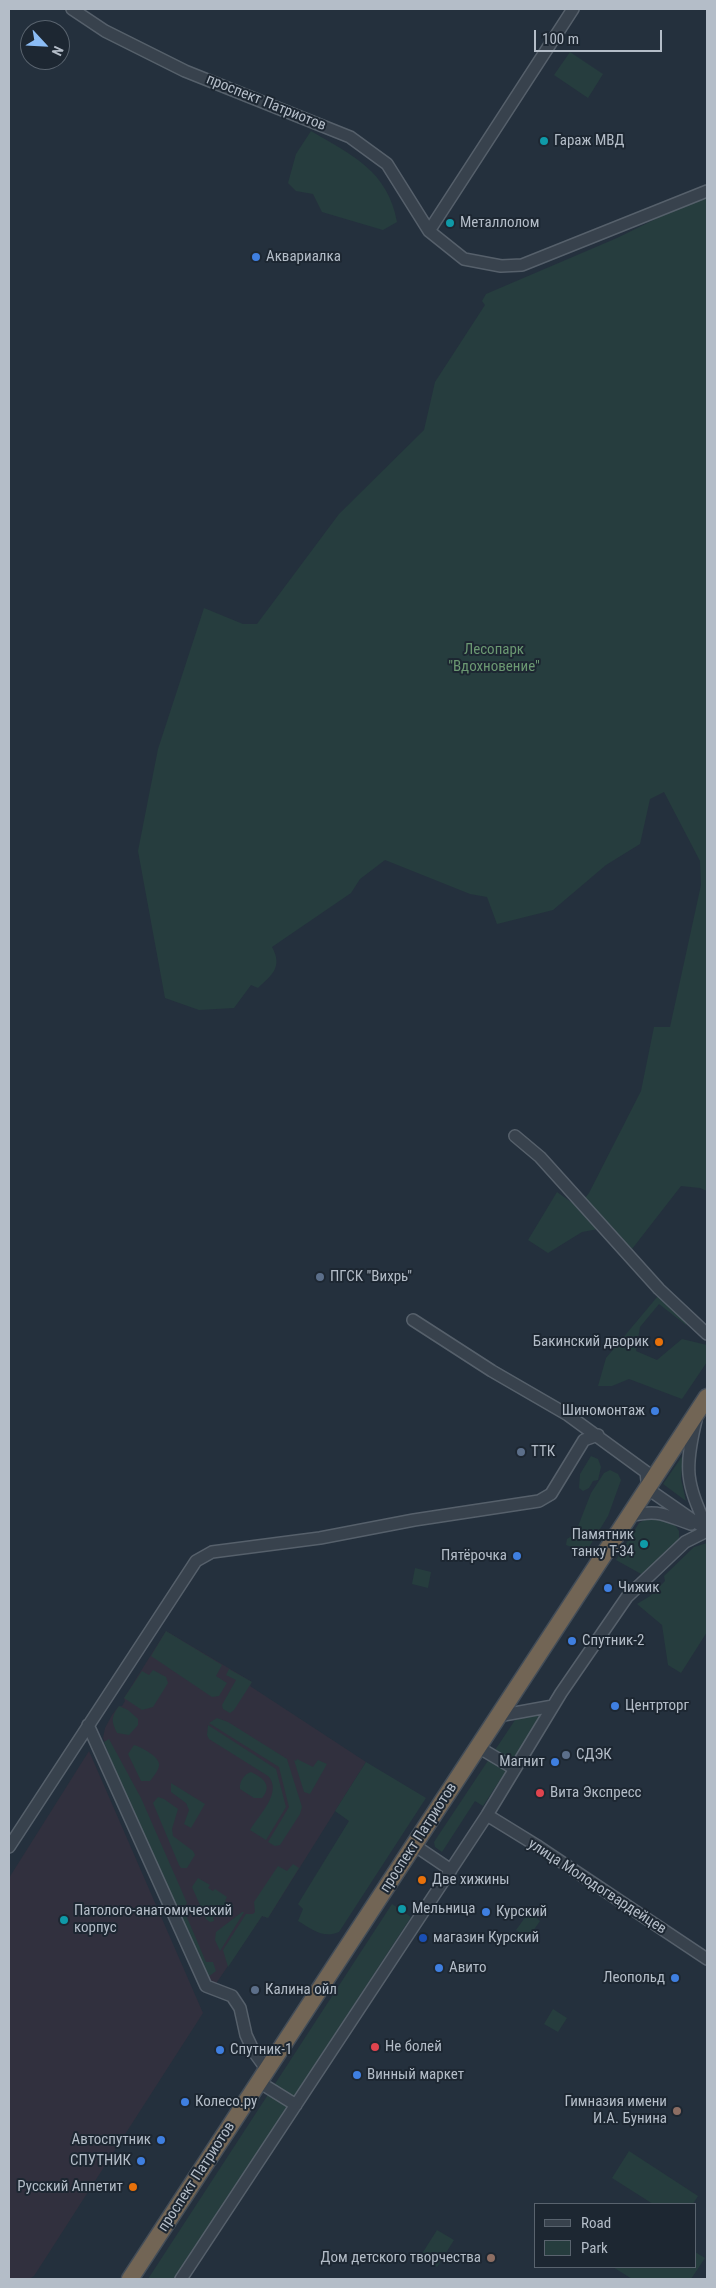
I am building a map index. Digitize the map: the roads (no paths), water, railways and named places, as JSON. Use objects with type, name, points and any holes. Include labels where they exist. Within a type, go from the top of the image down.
[{"type":"highway","name":"проспект Патриотов","points":[[130,2279],[707,1397]]},
{"type":"street","name":"проспект Патриотов","points":[[72,9],[106,31],[185,71],[350,137],[387,164],[429,231],[464,259],[501,266],[522,265],[707,191]]},
{"type":"street","points":[[429,231],[573,9]]},
{"type":"street","points":[[515,1136],[540,1157],[659,1290],[707,1334]]},
{"type":"street","points":[[413,1320],[492,1371],[568,1415],[598,1435],[646,1472],[648,1489],[707,1530]]},
{"type":"street","points":[[698,1412],[688,1468],[690,1488],[707,1530]]},
{"type":"street","points":[[9,1847],[196,1561],[212,1552],[320,1538],[414,1520],[540,1501],[551,1494],[584,1440],[598,1435]]},
{"type":"street","points":[[630,1516],[662,1512],[707,1530]]},
{"type":"street","points":[[181,2279],[487,1815],[553,1706],[627,1597],[685,1542],[707,1530]]},
{"type":"street","points":[[498,1716],[553,1706]]},
{"type":"street","points":[[88,1725],[206,1986],[232,1996],[240,2008],[246,2035],[263,2076],[296,2105]]},
{"type":"street","points":[[478,1747],[515,1769]]},
{"type":"street","name":"улица Молодогвардейцев","points":[[487,1815],[707,1959]]},
{"type":"street","points":[[414,1845],[451,1870]]},
{"type":"place","name":"Гараж МВД","points":[[544,141]]},
{"type":"place","name":"Металлолом","points":[[450,223]]},
{"type":"place","name":"Аквариалка","points":[[256,257]]},
{"type":"place","name":"ПГСК \"Вихрь\"","points":[[320,1277]]},
{"type":"place","name":"Бакинский дворик","points":[[659,1342]]},
{"type":"place","name":"Шиномонтаж","points":[[655,1411]]},
{"type":"place","name":"ТТК","points":[[521,1452]]},
{"type":"place","name":"Памятник танку Т-34","points":[[644,1544]]},
{"type":"place","name":"Пятёрочка","points":[[517,1556]]},
{"type":"place","name":"Чижик","points":[[608,1588]]},
{"type":"place","name":"Спутник-2","points":[[572,1641]]},
{"type":"place","name":"Центрторг","points":[[615,1706]]},
{"type":"place","name":"СДЭК","points":[[566,1755]]},
{"type":"place","name":"Магнит","points":[[555,1762]]},
{"type":"place","name":"Вита Экспресс","points":[[540,1793]]},
{"type":"place","name":"Две хижины","points":[[422,1880]]},
{"type":"place","name":"Мельница","points":[[402,1909]]},
{"type":"place","name":"Курский","points":[[486,1912]]},
{"type":"place","name":"Патолого-анатомический корпус","points":[[64,1920]]},
{"type":"place","name":"магазин Курский","points":[[423,1938]]},
{"type":"place","name":"Авито","points":[[439,1968]]},
{"type":"place","name":"Леопольд","points":[[675,1978]]},
{"type":"place","name":"Калина ойл","points":[[255,1990]]},
{"type":"place","name":"Не болей","points":[[375,2047]]},
{"type":"place","name":"Спутник-1","points":[[220,2050]]},
{"type":"place","name":"Винный маркет","points":[[357,2075]]},
{"type":"place","name":"Колесо.ру","points":[[185,2102]]},
{"type":"place","name":"Гимназия имени И.А. Бунина","points":[[677,2111]]},
{"type":"place","name":"Автоспутник","points":[[161,2140]]},
{"type":"place","name":"СПУТНИК","points":[[141,2161]]},
{"type":"place","name":"Русский Аппетит","points":[[133,2187]]},
{"type":"place","name":"Дом детского творчества","points":[[491,2258]]},
{"type":"park label","name":"Лесопарк \"Вдохновение\"","points":[[494,658]]}]
